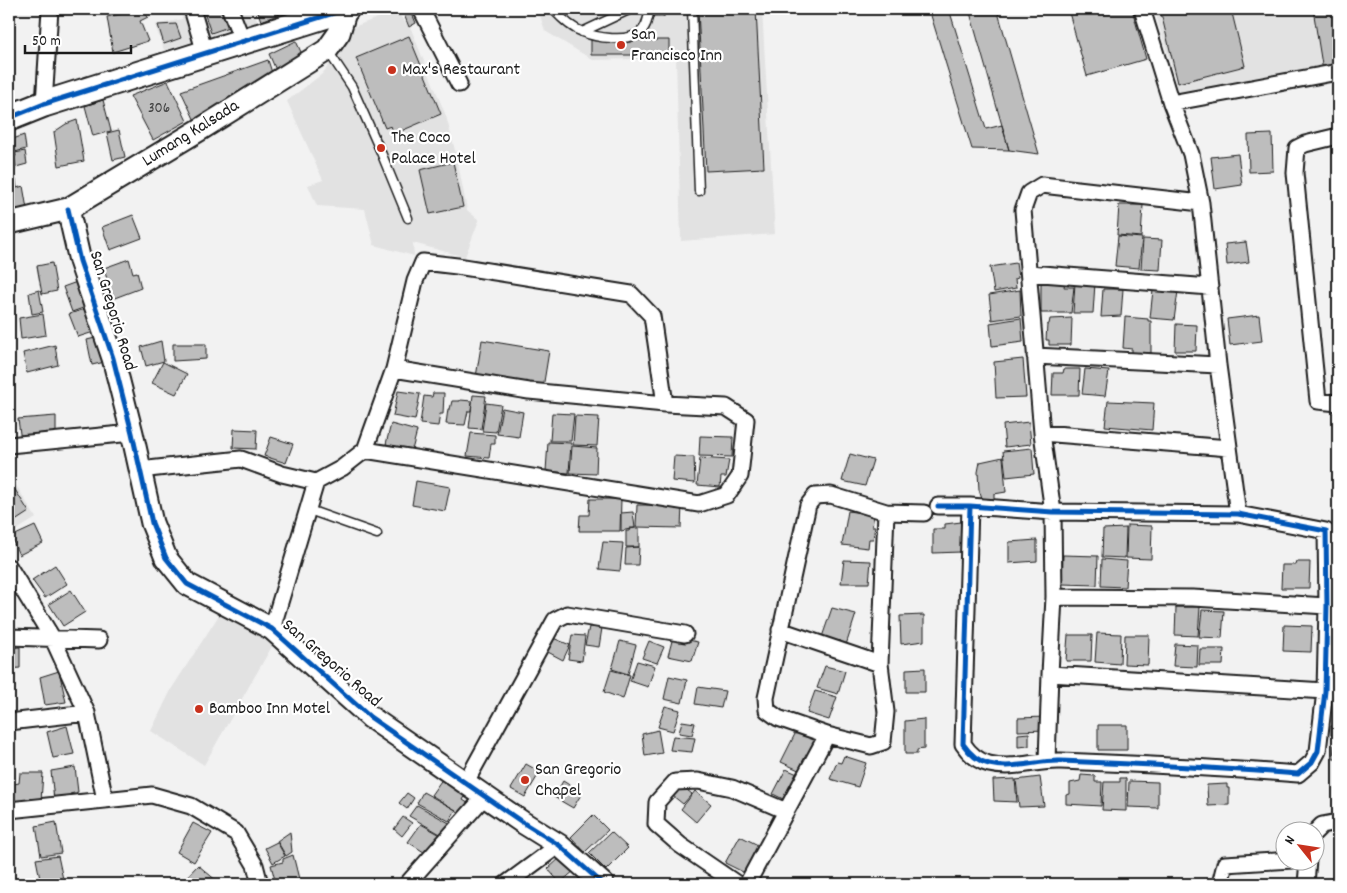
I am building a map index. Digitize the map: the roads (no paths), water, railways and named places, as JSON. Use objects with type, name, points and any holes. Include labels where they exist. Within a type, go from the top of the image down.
[{"type":"main road","points":[[9,118],[44,104],[346,9]]},
{"type":"street","points":[[44,104],[50,9]]},
{"type":"street","points":[[192,9],[205,53]]},
{"type":"street","points":[[230,9],[243,42]]},
{"type":"street","name":"Lumang Kalsada","points":[[9,222],[68,209],[327,50],[339,33],[346,9]]},
{"type":"street","points":[[421,9],[459,84]]},
{"type":"street","points":[[1142,9],[1171,103],[1191,154],[1201,203],[1218,365],[1238,514]]},
{"type":"street","points":[[1171,103],[1338,72]]},
{"type":"street","points":[[1338,136],[1305,144],[1297,148],[1295,173],[1318,401],[1338,403]]},
{"type":"street","points":[[1047,760],[1054,597],[1053,512],[1042,433],[1022,210],[1029,193],[1042,185],[1201,203]]},
{"type":"street","name":"San Gregorio Road","points":[[68,209],[80,261],[113,358],[152,523],[166,558],[187,584],[272,629],[370,717],[522,822],[559,845],[603,884]]},
{"type":"street","points":[[139,470],[241,459],[282,474],[316,482],[342,468],[365,450],[394,369],[422,262],[631,294],[652,316],[665,404]]},
{"type":"street","points":[[1029,273],[1210,287]]},
{"type":"street","points":[[1035,356],[1218,365]]},
{"type":"street","points":[[365,450],[700,504],[727,496],[740,476],[746,420],[726,407],[665,404],[529,391],[394,369]]},
{"type":"street","points":[[9,445],[132,433]]},
{"type":"street","points":[[1042,433],[1229,448]]},
{"type":"street","points":[[272,629],[316,482]]},
{"type":"street","points":[[886,512],[880,664],[886,712],[883,742],[872,746],[828,735],[778,718],[767,710],[766,698],[780,630],[808,505],[815,496],[831,495],[886,512],[924,513]]},
{"type":"street","points":[[938,506],[970,506],[1053,512],[1238,514],[1326,531],[1327,606],[1324,692],[1318,751],[1312,762],[1298,774],[1181,765],[1047,760],[1012,766],[988,764],[970,755],[963,744],[970,506]]},
{"type":"street","points":[[9,567],[53,639],[87,713],[105,800]]},
{"type":"street","points":[[1054,597],[1193,598],[1327,606]]},
{"type":"street","points":[[466,782],[555,620],[566,614],[684,634]]},
{"type":"street","points":[[780,630],[880,664]]},
{"type":"street","points":[[9,637],[99,640]]},
{"type":"street","points":[[1050,674],[1324,692]]},
{"type":"street","points":[[9,722],[87,713]]},
{"type":"street","points":[[747,884],[828,735]]},
{"type":"street","points":[[737,884],[680,845],[656,824],[657,802],[675,782],[698,781],[732,788],[786,811]]},
{"type":"street","points":[[9,810],[152,795],[191,806],[236,833],[255,865],[260,884]]},
{"type":"street","points":[[408,884],[485,796]]},
{"type":"street","points":[[1324,825],[1338,822]]},
{"type":"street","points":[[506,884],[559,845]]},
{"type":"street","points":[[1220,884],[1225,864],[1274,861]]},
{"type":"street","points":[[1306,884],[1307,870]]},
{"type":"lane","points":[[553,9],[572,26],[582,32],[599,38],[620,39],[639,33],[647,23],[650,9]]},
{"type":"lane","points":[[582,32],[631,9]]},
{"type":"lane","points":[[692,9],[700,191]]},
{"type":"lane","points":[[327,50],[352,87],[408,218]]},
{"type":"lane","points":[[308,510],[377,534]]},
{"type":"place","name":"San Francisco Inn","points":[[621,45]]},
{"type":"place","name":"Max's Restaurant","points":[[392,70]]},
{"type":"place","name":"The Coco Palace Hotel","points":[[381,148]]},
{"type":"place","name":"Bamboo Inn Motel","points":[[199,709]]},
{"type":"place","name":"San Gregorio Chapel","points":[[525,780]]}]
